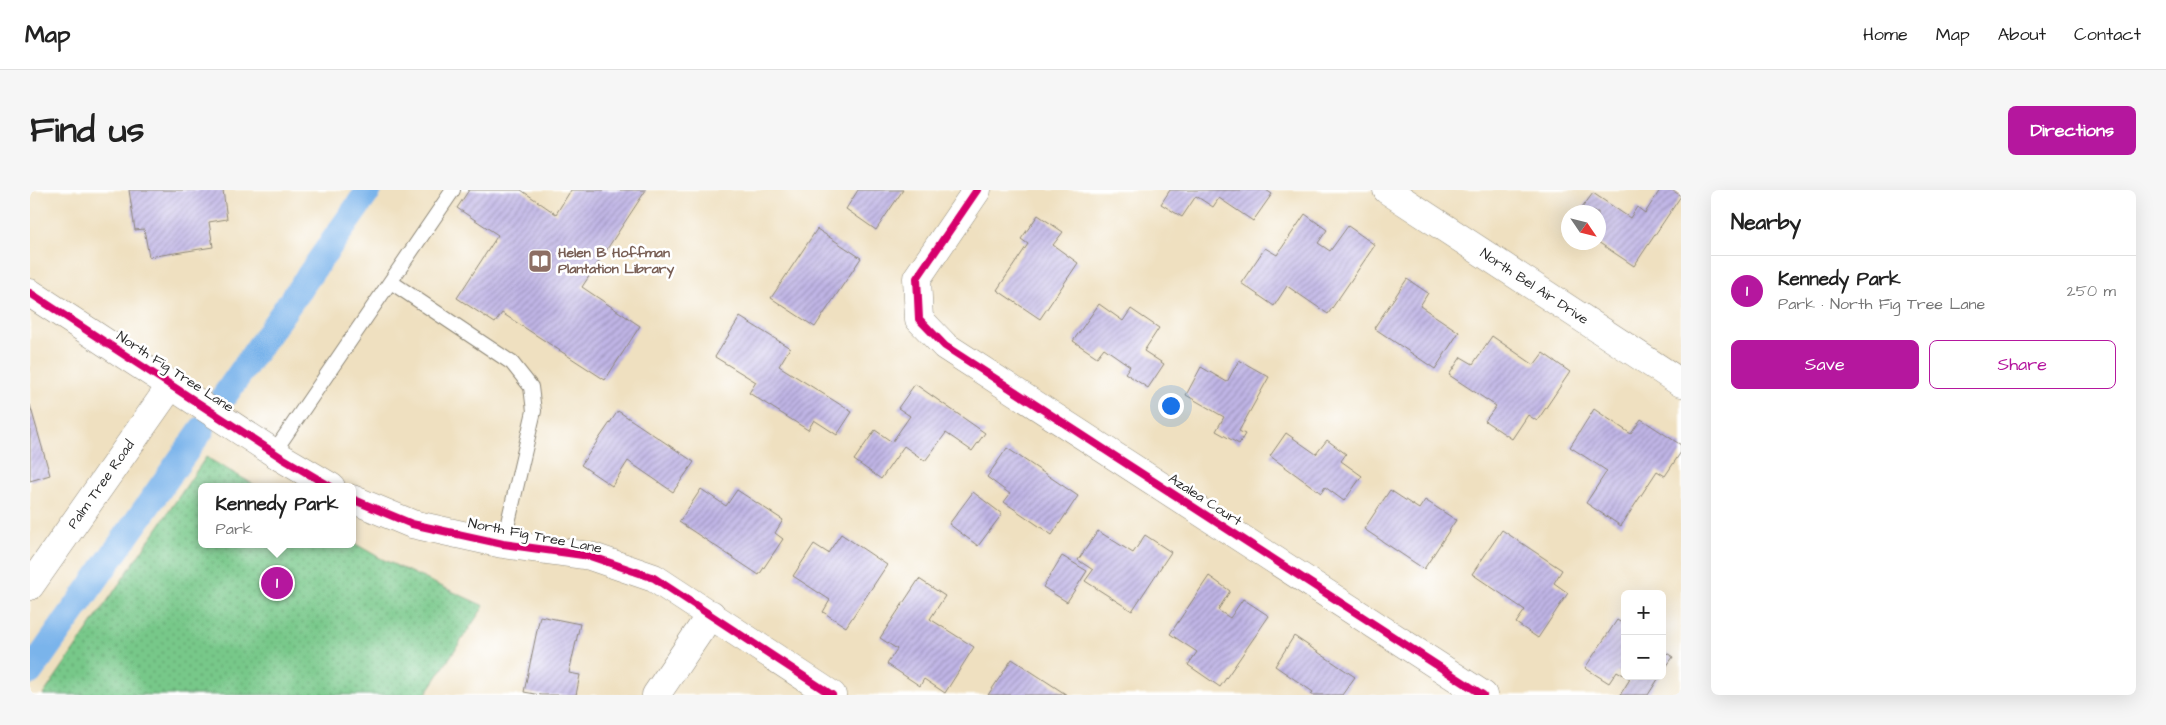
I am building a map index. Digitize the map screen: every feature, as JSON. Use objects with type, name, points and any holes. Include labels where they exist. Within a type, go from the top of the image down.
[{"type":"street","name":"Azalea Court","points":[[977,190],[917,278],[919,319],[944,346],[1483,695]]},
{"type":"street","name":"North Bel Air Drive","points":[[1387,190],[1681,383]]},
{"type":"street","name":"North Fig Tree Lane","points":[[30,293],[324,483]]},
{"type":"street","name":"Palm Tree Road","points":[[30,586],[172,384]]},
{"type":"street","name":"North Fig Tree Lane","points":[[356,501],[412,524],[503,544],[590,556],[654,578],[832,695]]},
{"type":"street","points":[[656,695],[711,614]]},
{"type":"lane","points":[[274,452],[453,190]]},
{"type":"lane","points":[[391,282],[512,363],[531,386],[534,410],[503,544]]},
{"type":"green space","points":[[206,457],[251,483],[198,483],[198,548],[356,548],[356,544],[382,559],[484,606],[425,695],[43,695]]},
{"type":"building","points":[[129,190],[223,190],[227,219],[209,222],[213,247],[149,257],[144,229],[135,230]]},
{"type":"building","name":"Helen B Hoffman Plantation Library","points":[[469,190],[521,190],[556,214],[571,190],[646,190],[582,287],[640,326],[605,380],[502,313],[495,323],[457,298],[498,235],[457,208]]},
{"type":"building","points":[[858,190],[903,190],[876,230],[846,209]]},
{"type":"building","points":[[1170,190],[1266,190],[1272,194],[1253,221],[1219,198],[1213,207],[1196,196],[1182,217],[1161,204]]},
{"type":"building","points":[[1660,190],[1672,190],[1681,196],[1634,266],[1606,247],[1606,205],[1584,205],[1593,193],[1630,218],[1637,207],[1645,213]]},
{"type":"building","points":[[1305,214],[1327,230],[1318,243],[1330,251],[1348,226],[1375,245],[1328,314],[1287,286],[1274,306],[1241,283],[1265,248],[1277,255]]},
{"type":"building","points":[[1038,215],[1063,232],[1053,245],[1078,263],[1040,319],[997,290],[1028,244],[1021,239]]},
{"type":"building","points":[[817,229],[861,258],[815,327],[771,298]]},
{"type":"building","points":[[1407,279],[1428,293],[1420,306],[1459,332],[1435,369],[1374,328]]},
{"type":"building","points":[[1099,304],[1123,321],[1131,309],[1159,328],[1144,351],[1164,364],[1148,388],[1125,373],[1130,366],[1104,348],[1097,357],[1073,341]]},
{"type":"building","points":[[740,317],[790,348],[779,366],[852,412],[837,435],[814,420],[808,430],[749,393],[756,382],[715,357]]},
{"type":"building","points":[[1492,336],[1534,365],[1543,353],[1570,372],[1537,421],[1528,415],[1512,439],[1485,421],[1496,406],[1449,375],[1461,357],[1473,364]]},
{"type":"building","points":[[1239,360],[1269,377],[1239,431],[1245,434],[1239,444],[1216,431],[1224,417],[1186,395],[1201,367],[1227,382]]},
{"type":"building","points":[[915,384],[985,433],[972,451],[946,433],[925,461],[904,446],[881,479],[854,460],[875,430],[892,442],[910,416],[898,408]]},
{"type":"building","points":[[30,405],[50,475],[30,481]]},
{"type":"building","points":[[1594,409],[1631,434],[1641,419],[1681,445],[1681,452],[1665,476],[1657,471],[1621,526],[1586,503],[1607,471],[1570,447]]},
{"type":"building","points":[[618,411],[694,462],[673,492],[628,461],[612,486],[581,465]]},
{"type":"building","points":[[1286,433],[1316,454],[1327,440],[1346,454],[1341,461],[1362,476],[1344,501],[1325,487],[1321,493],[1270,456]]},
{"type":"building","points":[[1007,448],[1078,496],[1052,535],[1004,502],[1010,494],[987,477]]},
{"type":"building","points":[[701,489],[726,506],[737,490],[783,520],[775,533],[783,539],[759,575],[679,522]]},
{"type":"building","points":[[1390,490],[1419,509],[1425,500],[1456,520],[1424,569],[1364,529]]},
{"type":"building","points":[[973,492],[1002,514],[978,546],[949,524]]},
{"type":"building","points":[[1502,530],[1562,570],[1554,583],[1568,593],[1538,638],[1516,623],[1525,610],[1472,574]]},
{"type":"building","points":[[1098,531],[1133,553],[1145,535],[1171,552],[1132,611],[1085,581],[1093,570],[1078,560]]},
{"type":"building","points":[[841,534],[887,565],[846,627],[823,612],[830,600],[793,576],[814,544],[828,553]]},
{"type":"building","points":[[1062,556],[1087,571],[1067,602],[1043,587]]},
{"type":"building","points":[[1209,576],[1230,591],[1218,610],[1230,618],[1243,599],[1269,616],[1220,687],[1188,665],[1197,652],[1170,634]]},
{"type":"building","points":[[919,579],[945,596],[930,619],[974,647],[945,693],[924,679],[920,686],[887,664],[897,649],[880,638]]},
{"type":"building","points":[[540,616],[580,624],[569,673],[580,675],[576,695],[541,695],[524,692]]},
{"type":"building","points":[[1617,620],[1621,622],[1621,674],[1617,671],[1609,683],[1585,668]]},
{"type":"building","points":[[1294,636],[1355,677],[1342,695],[1311,695],[1313,692],[1275,666]]},
{"type":"building","points":[[1666,653],[1673,657],[1666,667]]},
{"type":"building","points":[[1012,659],[1067,695],[988,695]]},
{"type":"building","points":[[1629,680],[1657,680],[1648,695],[1620,695]]},
{"type":"waterway","points":[[225,395],[369,190]]},
{"type":"waterway","points":[[30,672],[202,429]]},
{"type":"cycle path","points":[[977,190],[917,278],[919,319],[945,346],[1483,695]]},
{"type":"cycle path","points":[[30,293],[282,458],[324,483]]},
{"type":"cycle path","points":[[356,501],[412,524],[503,544],[590,556],[654,578],[832,695]]},
{"type":"place","name":"Helen B Hoffman Plantation Library","points":[[540,261]]},
{"type":"place","name":"Kennedy Park","points":[[277,583]]}]
